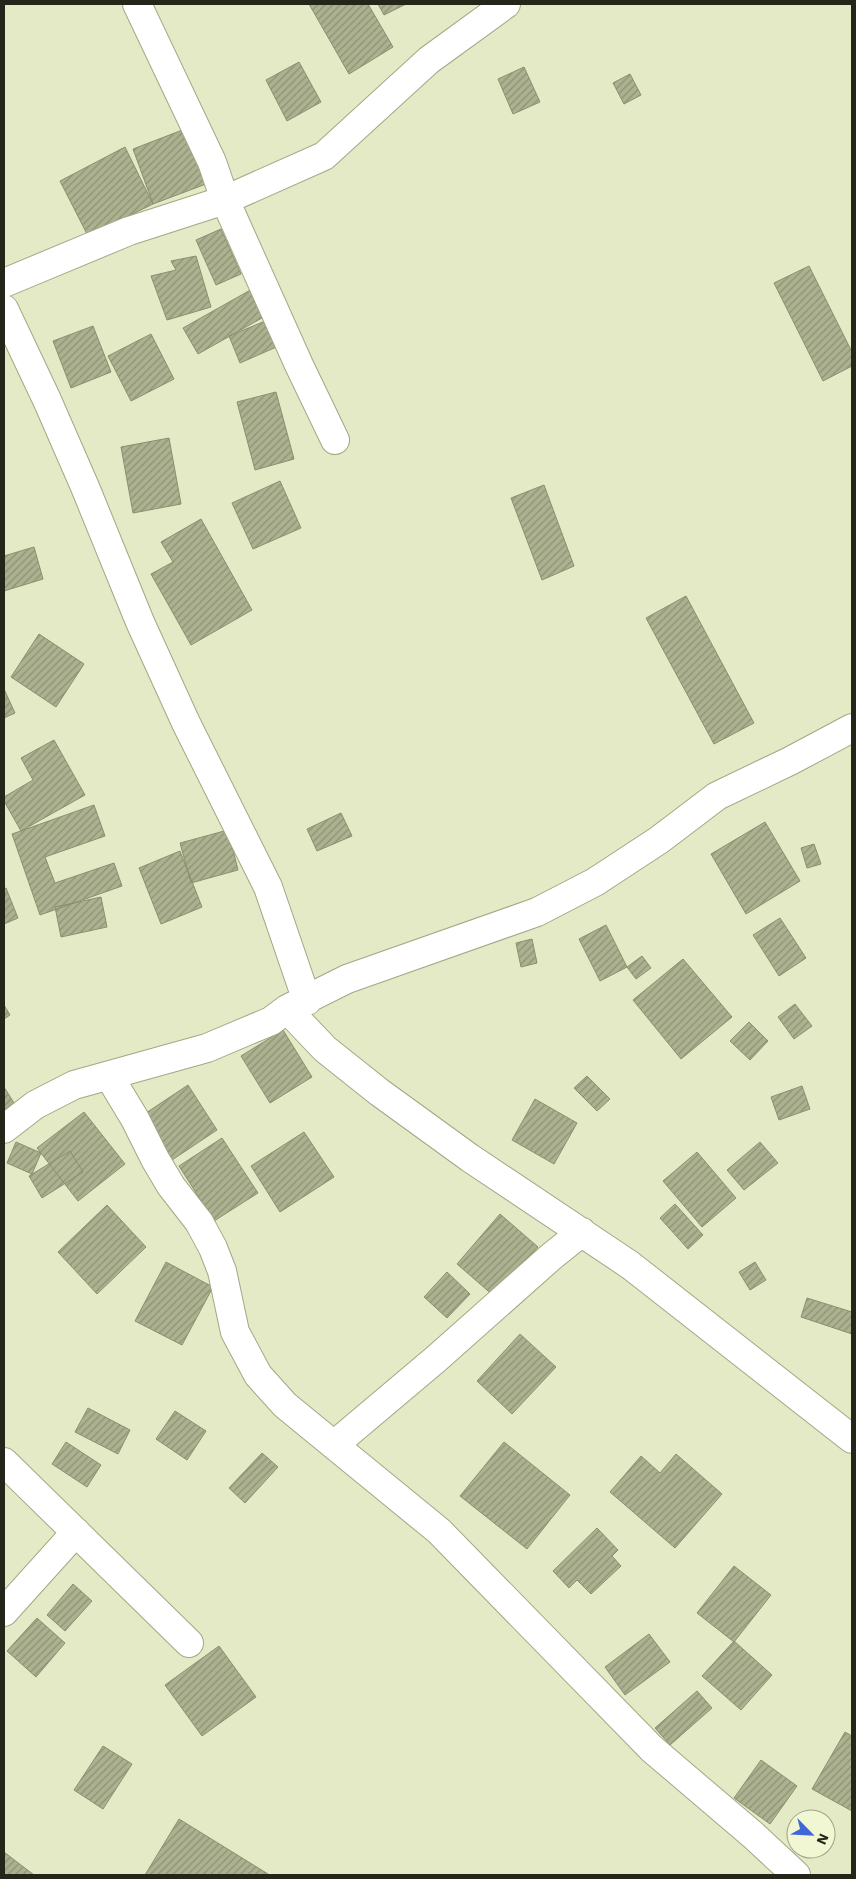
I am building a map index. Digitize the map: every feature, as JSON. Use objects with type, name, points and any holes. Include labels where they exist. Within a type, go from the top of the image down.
[{"type":"street","points":[[137,4],[204,144],[225,200],[298,366],[335,440]]},
{"type":"street","points":[[4,283],[129,231],[225,200],[324,156],[429,60],[506,4]]},
{"type":"street","points":[[4,309],[47,400],[148,639],[186,723],[268,887],[297,1005],[324,1049],[378,1092],[470,1158],[630,1266],[852,1439]]},
{"type":"street","points":[[4,1129],[35,1105],[74,1085],[207,1048],[271,1021],[347,979],[536,912],[595,882],[659,840],[716,796],[790,761],[852,728]]},
{"type":"street","points":[[109,1076],[135,1119],[155,1159],[172,1186],[199,1222],[213,1248],[222,1272],[235,1332],[258,1375],[285,1405],[439,1531],[652,1749],[796,1875]]},
{"type":"street","points":[[334,1445],[582,1232]]},
{"type":"street","points":[[4,1462],[189,1642]]},
{"type":"street","points":[[4,1612],[76,1532]]},
{"type":"building","points":[[309,4],[368,4],[393,47],[349,74]]},
{"type":"building","points":[[378,4],[406,4],[384,15]]},
{"type":"building","points":[[299,62],[321,102],[287,121],[266,80]]},
{"type":"building","points":[[524,67],[540,102],[513,114],[498,79]]},
{"type":"building","points":[[630,74],[641,95],[624,104],[613,83]]},
{"type":"building","points":[[185,129],[206,184],[153,204],[133,149]]},
{"type":"building","points":[[125,147],[153,204],[88,236],[60,181]]},
{"type":"building","points":[[221,229],[241,274],[216,285],[196,240]]},
{"type":"building","points":[[196,256],[211,307],[167,320],[151,276],[176,270],[171,261]]},
{"type":"building","points":[[809,266],[852,352],[852,366],[823,381],[774,283]]},
{"type":"building","points":[[254,288],[269,314],[198,354],[183,328]]},
{"type":"building","points":[[270,319],[281,345],[240,363],[229,336]]},
{"type":"building","points":[[93,326],[111,372],[71,388],[53,341]]},
{"type":"building","points":[[151,334],[174,379],[131,401],[108,356]]},
{"type":"building","points":[[276,392],[294,459],[255,470],[237,402]]},
{"type":"building","points":[[169,438],[181,504],[133,513],[121,447]]},
{"type":"building","points":[[280,481],[301,528],[253,549],[232,503]]},
{"type":"building","points":[[544,485],[574,566],[542,580],[511,498]]},
{"type":"building","points":[[201,519],[252,610],[191,645],[151,574],[173,562],[161,542]]},
{"type":"building","points":[[34,547],[43,579],[4,591],[4,556]]},
{"type":"building","points":[[686,596],[754,723],[714,744],[646,618]]},
{"type":"building","points":[[39,634],[84,664],[56,707],[11,677]]},
{"type":"building","points":[[4,689],[15,713],[4,718]]},
{"type":"building","points":[[54,740],[85,795],[21,831],[4,801],[4,797],[33,780],[21,758]]},
{"type":"building","points":[[94,805],[105,836],[45,857],[55,883],[114,863],[122,886],[40,915],[12,834]]},
{"type":"building","points":[[341,813],[352,836],[317,851],[307,829]]},
{"type":"building","points":[[765,822],[800,881],[746,914],[711,854]]},
{"type":"building","points":[[228,830],[238,870],[191,883],[180,843]]},
{"type":"building","points":[[814,844],[821,864],[807,868],[801,848]]},
{"type":"building","points":[[180,851],[202,907],[161,924],[139,868]]},
{"type":"building","points":[[6,888],[18,918],[4,924],[4,889]]},
{"type":"building","points":[[101,897],[107,927],[61,937],[55,907]]},
{"type":"building","points":[[780,918],[806,958],[779,976],[753,935]]},
{"type":"building","points":[[606,925],[627,967],[600,981],[579,939]]},
{"type":"building","points":[[532,939],[537,963],[521,967],[516,943]]},
{"type":"building","points":[[642,956],[651,968],[636,979],[627,967]]},
{"type":"building","points":[[683,959],[732,1017],[681,1059],[633,1000]]},
{"type":"building","points":[[795,1004],[812,1026],[794,1039],[778,1017]]},
{"type":"building","points":[[4,1005],[10,1015],[4,1019]]},
{"type":"building","points":[[749,1022],[768,1041],[750,1060],[730,1041]]},
{"type":"building","points":[[283,1030],[312,1077],[270,1103],[241,1056]]},
{"type":"building","points":[[587,1076],[610,1099],[597,1111],[574,1088]]},
{"type":"building","points":[[188,1085],[217,1130],[172,1160],[143,1115]]},
{"type":"building","points":[[802,1086],[810,1109],[779,1120],[771,1097]]},
{"type":"building","points":[[4,1087],[14,1103],[4,1110]]},
{"type":"building","points":[[535,1099],[577,1123],[554,1164],[512,1140]]},
{"type":"building","points":[[84,1112],[125,1164],[78,1201],[37,1148]]},
{"type":"building","points":[[304,1132],[334,1177],[280,1212],[251,1166]]},
{"type":"building","points":[[222,1138],[258,1193],[214,1221],[179,1166]]},
{"type":"building","points":[[16,1142],[41,1153],[32,1174],[7,1163]]},
{"type":"building","points":[[760,1142],[778,1163],[744,1190],[727,1170]]},
{"type":"building","points":[[70,1151],[83,1172],[42,1198],[29,1176]]},
{"type":"building","points":[[697,1152],[736,1198],[702,1227],[663,1181]]},
{"type":"building","points":[[675,1204],[703,1235],[688,1249],[660,1218]]},
{"type":"building","points":[[107,1205],[146,1247],[97,1294],[58,1252]]},
{"type":"building","points":[[500,1214],[538,1247],[495,1297],[457,1264]]},
{"type":"building","points":[[166,1262],[213,1287],[182,1345],[135,1321]]},
{"type":"building","points":[[755,1262],[766,1280],[750,1290],[739,1272]]},
{"type":"building","points":[[447,1272],[470,1294],[447,1318],[424,1297]]},
{"type":"building","points":[[807,1298],[852,1312],[852,1334],[801,1317]]},
{"type":"building","points":[[520,1334],[556,1367],[512,1414],[477,1381]]},
{"type":"building","points":[[88,1408],[130,1430],[118,1454],[75,1432]]},
{"type":"building","points":[[175,1411],[206,1431],[187,1460],[156,1439]]},
{"type":"building","points":[[66,1442],[101,1465],[87,1487],[52,1464]]},
{"type":"building","points":[[504,1442],[570,1495],[527,1549],[460,1496]]},
{"type":"building","points":[[262,1453],[278,1467],[245,1503],[229,1488]]},
{"type":"building","points":[[676,1454],[722,1494],[675,1548],[610,1492],[641,1456],[660,1473]]},
{"type":"building","points":[[597,1528],[618,1550],[612,1556],[621,1566],[591,1594],[577,1580],[569,1588],[553,1571]]},
{"type":"building","points":[[734,1566],[771,1595],[734,1642],[697,1613]]},
{"type":"building","points":[[73,1584],[92,1601],[65,1631],[47,1615]]},
{"type":"building","points":[[37,1618],[65,1643],[36,1677],[7,1651]]},
{"type":"building","points":[[649,1634],[670,1662],[625,1695],[605,1667]]},
{"type":"building","points":[[734,1641],[772,1675],[741,1710],[702,1676]]},
{"type":"building","points":[[219,1646],[256,1697],[202,1736],[165,1685]]},
{"type":"building","points":[[697,1691],[712,1708],[670,1745],[655,1728]]},
{"type":"building","points":[[845,1732],[852,1736],[852,1811],[812,1789]]},
{"type":"building","points":[[103,1746],[132,1764],[103,1809],[74,1790]]},
{"type":"building","points":[[761,1760],[797,1786],[770,1824],[734,1798]]},
{"type":"building","points":[[179,1819],[268,1874],[268,1875],[145,1875]]},
{"type":"building","points":[[4,1852],[34,1875],[4,1875]]}]
